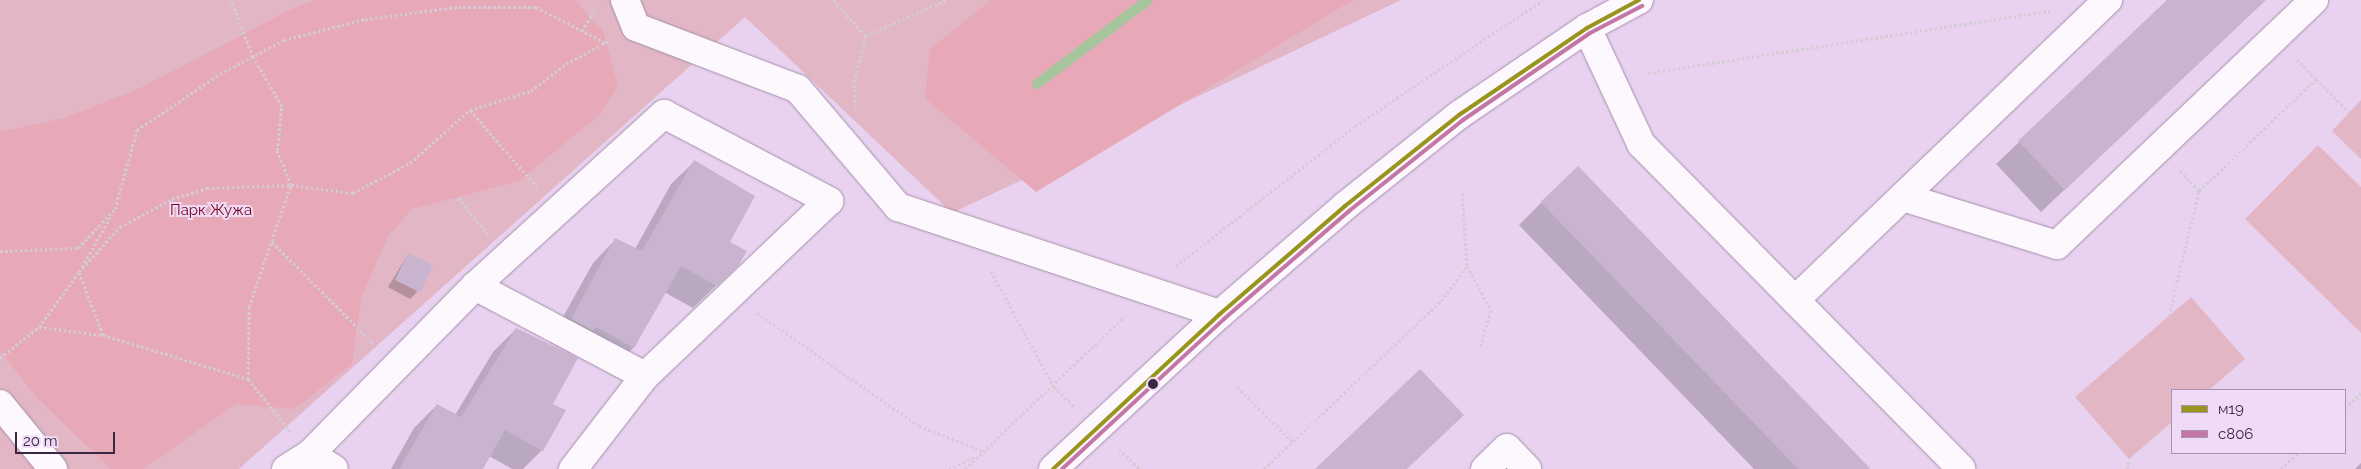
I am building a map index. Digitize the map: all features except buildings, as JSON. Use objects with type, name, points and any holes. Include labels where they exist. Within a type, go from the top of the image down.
[{"type":"street","points":[[626,0],[636,27],[798,90],[898,207],[1152,289],[1220,314]]},
{"type":"street","points":[[1053,469],[1220,314],[1345,206],[1459,115],[1587,28],[1639,0]]},
{"type":"street","points":[[1795,300],[2108,0]]},
{"type":"street","points":[[1903,196],[2057,245],[2314,0]]},
{"type":"street","points":[[1587,28],[1641,144],[1961,469]]},
{"type":"street","points":[[286,469],[310,454],[475,286],[664,114],[829,202],[645,376],[573,469]]},
{"type":"street","points":[[475,286],[645,376]]},
{"type":"street","points":[[0,404],[53,469]]},
{"type":"street","points":[[1485,469],[1507,448],[1527,469]]},
{"type":"street","points":[[310,454],[334,469]]},
{"type":"path","points":[[231,0],[253,57],[282,106],[277,150],[291,185],[249,307],[248,379]]},
{"type":"path","points":[[833,0],[866,36]]},
{"type":"path","points":[[866,36],[946,0]]},
{"type":"path","points":[[965,469],[1054,387],[1185,258],[1355,126],[1491,32],[1544,0]]},
{"type":"path","points":[[582,31],[597,6]]},
{"type":"path","points":[[0,358],[39,328],[79,272],[115,209],[137,130],[220,74],[284,40],[365,19],[458,7],[536,8],[606,44],[566,64],[531,91],[470,110],[410,163],[353,193],[291,185],[207,188],[172,199],[120,227],[79,272]]},
{"type":"path","points":[[1648,73],[2056,10]]},
{"type":"path","points":[[856,110],[854,82],[866,36]]},
{"type":"path","points":[[2170,316],[2199,191],[2316,78],[2349,112]]},
{"type":"path","points":[[470,110],[558,212]]},
{"type":"path","points":[[1462,193],[1466,266],[1491,310],[1480,348]]},
{"type":"path","points":[[458,198],[508,257]]},
{"type":"path","points":[[0,251],[78,248],[115,209]]},
{"type":"path","points":[[964,228],[1007,296],[1054,387]]},
{"type":"path","points":[[272,242],[397,366]]},
{"type":"path","points":[[1264,469],[1441,301],[1466,266]]},
{"type":"path","points":[[79,272],[103,335]]},
{"type":"path","points":[[730,295],[919,426],[983,451]]},
{"type":"path","points":[[39,328],[103,335],[248,379],[310,454]]},
{"type":"path","points":[[1237,387],[1292,442]]},
{"type":"path","points":[[2346,407],[2361,393]]},
{"type":"path","points":[[2282,469],[2297,454]]},
{"type":"path","points":[[949,469],[979,455]]},
{"type":"path","points":[[2127,469],[2130,460]]},
{"type":"green space","name":"Парк Жужа","points":[[0,0],[1401,0],[952,213],[745,17],[239,469],[0,469]]},
{"type":"green space","points":[[316,0],[575,0],[603,31],[618,86],[599,115],[519,181],[412,209],[388,236],[361,298],[352,364],[294,409],[236,404],[143,469],[111,469],[37,398],[0,351],[0,132],[64,118],[136,90],[292,9]]},
{"type":"green space","points":[[991,0],[1353,0],[1036,192],[925,98],[930,49]]},
{"type":"green space","points":[[2361,100],[2361,159],[2332,131]]},
{"type":"green space","points":[[2318,145],[2361,187],[2361,333],[2245,219]]},
{"type":"green space","points":[[2191,297],[2245,359],[2210,389],[2171,389],[2171,423],[2129,459],[2075,397]]},
{"type":"waterway","points":[[1037,84],[1148,0]]},
{"type":"transit line","name":"м19","points":[[1053,469],[1220,314],[1345,206],[1459,115],[1587,28],[1639,0]]},
{"type":"transit line","name":"с806","points":[[1062,469],[1224,319],[1349,211],[1463,120],[1590,33],[1642,6]]}]
